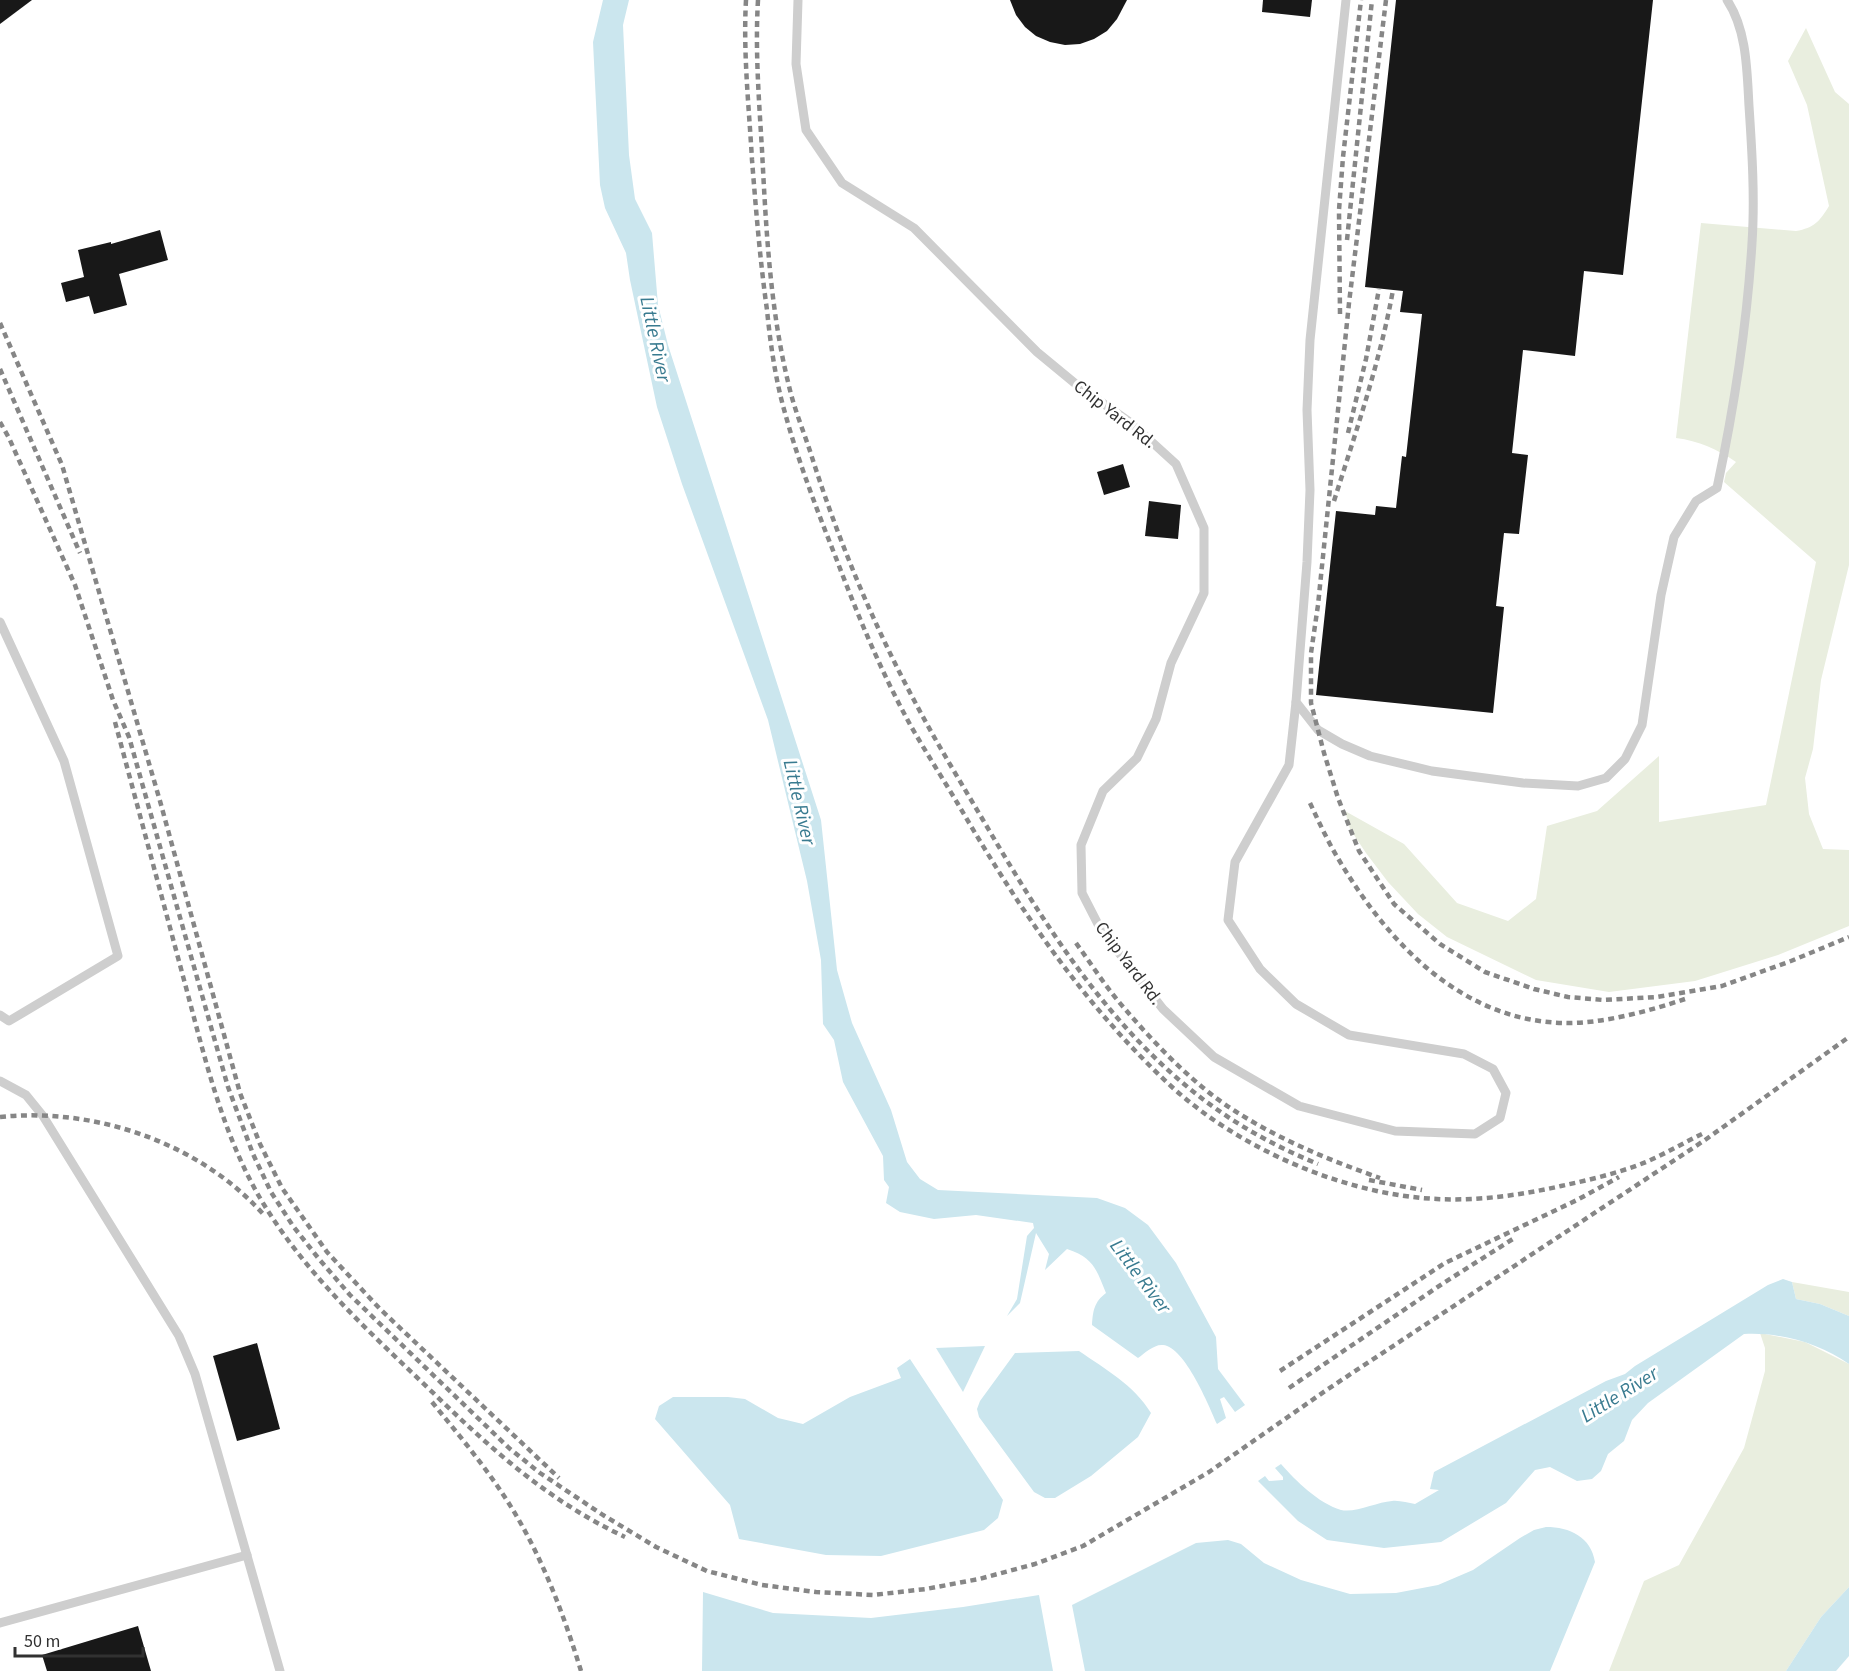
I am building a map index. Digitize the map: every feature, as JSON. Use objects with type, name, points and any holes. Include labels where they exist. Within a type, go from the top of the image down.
[{"type":"lane","name":"Chip Yard Rd.","points":[[798,0],[796,64],[806,130],[842,183],[914,228],[1037,352],[1077,385],[1131,423],[1176,464],[1204,528],[1204,593],[1171,663],[1156,719],[1137,758],[1103,792],[1081,845],[1082,893],[1101,930],[1163,1009],[1214,1057],[1299,1106],[1395,1131],[1475,1134],[1500,1118],[1506,1093],[1493,1070],[1464,1054],[1349,1035],[1296,1004],[1260,969],[1228,920],[1235,862],[1289,765],[1307,562],[1310,490],[1307,410],[1310,340],[1346,0]]},
{"type":"lane","points":[[1296,702],[1318,730],[1342,744],[1371,756],[1432,771],[1523,783],[1578,786],[1606,778],[1625,759],[1642,725],[1661,595],[1674,537],[1696,501],[1717,488],[1732,421],[1752,242],[1752,192],[1748,80],[1741,27],[1727,0]]},
{"type":"lane","points":[[0,622],[64,761],[118,956],[9,1021],[0,1015]]},
{"type":"lane","points":[[0,1081],[26,1095],[43,1116],[179,1336],[195,1374],[280,1671]]},
{"type":"lane","points":[[0,1623],[247,1555]]},
{"type":"shaded area","points":[[1806,28],[1835,92],[1849,104],[1849,565],[1821,680],[1813,749],[1805,778],[1809,814],[1823,849],[1849,850],[1849,926],[1778,955],[1695,981],[1609,992],[1536,980],[1447,937],[1418,914],[1388,882],[1366,853],[1350,829],[1345,811],[1404,844],[1457,903],[1508,921],[1536,899],[1547,826],[1597,811],[1659,756],[1659,822],[1766,805],[1816,562],[1724,482],[1726,473],[1736,462],[1708,446],[1676,438],[1701,223],[1796,231],[1816,223],[1829,206],[1807,105],[1788,61]]},
{"type":"shaded area","points":[[1792,1282],[1849,1292],[1849,1316],[1820,1304],[1796,1299]]},
{"type":"shaded area","points":[[1760,1333],[1805,1342],[1849,1364],[1849,1587],[1821,1617],[1786,1671],[1609,1671],[1644,1581],[1679,1565],[1744,1448],[1765,1371],[1765,1348]]},
{"type":"water","name":"Little River","points":[[603,0],[629,0],[623,25],[629,155],[635,199],[652,233],[658,305],[668,345],[821,820],[837,970],[852,1023],[891,1110],[907,1162],[920,1179],[938,1190],[1097,1198],[1125,1208],[1148,1225],[1176,1263],[1216,1337],[1218,1369],[1245,1405],[1235,1412],[1224,1397],[1220,1399],[1226,1418],[1217,1424],[1188,1366],[1171,1348],[1163,1345],[1156,1346],[1138,1358],[1092,1325],[1095,1307],[1106,1293],[1093,1265],[1083,1256],[1067,1249],[1045,1270],[1049,1254],[1036,1233],[1020,1303],[1007,1316],[1017,1299],[1027,1236],[1034,1228],[1033,1223],[976,1215],[934,1219],[900,1212],[886,1203],[889,1187],[884,1180],[883,1156],[843,1082],[834,1040],[823,1024],[821,960],[807,881],[768,720],[682,484],[657,407],[626,253],[605,208],[600,185],[593,42]]},
{"type":"water","name":"Little River","points":[[1783,1279],[1792,1282],[1796,1299],[1820,1304],[1849,1316],[1849,1364],[1825,1350],[1799,1340],[1771,1335],[1744,1334],[1648,1403],[1632,1420],[1624,1441],[1608,1454],[1601,1471],[1592,1479],[1577,1481],[1550,1467],[1535,1470],[1506,1503],[1441,1542],[1384,1548],[1327,1540],[1298,1521],[1258,1481],[1265,1476],[1269,1481],[1283,1480],[1275,1468],[1281,1464],[1316,1497],[1341,1510],[1353,1510],[1392,1501],[1415,1504],[1439,1490],[1430,1489],[1434,1472],[1606,1381],[1625,1374],[1768,1285]]},
{"type":"water","points":[[985,1346],[963,1392],[936,1348]]},
{"type":"water","points":[[1079,1351],[1128,1386],[1151,1413],[1138,1437],[1091,1476],[1055,1498],[1045,1498],[1034,1492],[979,1417],[977,1409],[980,1401],[1015,1353]]},
{"type":"water","points":[[910,1359],[1003,1500],[998,1518],[984,1530],[881,1556],[826,1555],[739,1539],[730,1505],[655,1419],[659,1406],[673,1397],[728,1397],[745,1399],[778,1418],[803,1424],[850,1397],[901,1378],[897,1368]]},
{"type":"water","points":[[1546,1527],[1571,1531],[1578,1535],[1589,1546],[1595,1562],[1550,1671],[1085,1671],[1072,1605],[1196,1543],[1228,1540],[1241,1544],[1264,1563],[1301,1580],[1350,1594],[1396,1593],[1438,1585],[1473,1570],[1520,1538],[1534,1530]]},
{"type":"water","points":[[1849,1587],[1849,1656],[1836,1671],[1786,1671],[1821,1617]]},
{"type":"water","points":[[703,1592],[773,1613],[871,1618],[1039,1595],[1053,1671],[702,1671]]},
{"type":"building","points":[[0,0],[32,0],[0,24]]},
{"type":"building","points":[[1010,0],[1127,0],[1117,19],[1107,31],[1080,44],[1065,45],[1036,36],[1025,27],[1016,15]]},
{"type":"building","points":[[1263,0],[1312,0],[1310,17],[1262,12]]},
{"type":"building","points":[[1396,0],[1653,0],[1623,275],[1584,271],[1575,356],[1523,350],[1512,453],[1528,455],[1519,534],[1504,533],[1496,606],[1504,607],[1493,713],[1316,695],[1336,511],[1375,515],[1376,506],[1396,508],[1402,456],[1406,457],[1422,314],[1400,312],[1403,291],[1365,287]]},
{"type":"building","points":[[160,230],[168,260],[119,274],[127,305],[94,314],[89,296],[66,302],[61,283],[84,277],[78,250],[111,242],[111,244]]},
{"type":"building","points":[[1123,464],[1130,487],[1104,495],[1097,472]]},
{"type":"building","points":[[1149,501],[1181,505],[1178,539],[1145,536]]},
{"type":"building","points":[[257,1343],[280,1429],[237,1441],[213,1356]]},
{"type":"building","points":[[138,1626],[151,1671],[47,1671],[42,1655]]},
{"type":"railway","points":[[746,0],[746,60],[752,160],[769,332],[781,398],[806,479],[862,623],[912,728],[1004,880],[1054,954],[1081,989],[1140,1056],[1199,1109],[1261,1149],[1296,1165],[1366,1189],[1402,1196],[1437,1199],[1515,1195],[1604,1176],[1636,1166],[1702,1134]]},
{"type":"railway","points":[[758,0],[758,75],[765,209],[777,328],[793,402],[856,579],[884,641],[931,732],[1004,856],[1072,961],[1097,994],[1153,1056],[1199,1096],[1248,1129],[1318,1164]]},
{"type":"railway","points":[[1340,314],[1339,210],[1361,0]]},
{"type":"railway","points":[[1347,240],[1372,0]]},
{"type":"railway","points":[[1386,0],[1349,303],[1311,653],[1311,703],[1338,798],[1359,851],[1394,904],[1440,944],[1485,972],[1534,989],[1568,997],[1603,1000],[1657,997],[1722,986],[1849,937]]},
{"type":"railway","points":[[1348,433],[1366,359],[1379,289]]},
{"type":"railway","points":[[1334,501],[1374,370],[1393,290]]},
{"type":"railway","points":[[0,323],[62,465],[160,801],[240,1093],[260,1144],[282,1188],[327,1252],[380,1309],[559,1478]]},
{"type":"railway","points":[[0,369],[80,553]]},
{"type":"railway","points":[[0,422],[75,585],[113,700],[129,737],[228,1087],[253,1154],[271,1192],[293,1226],[350,1295],[509,1448],[540,1473],[603,1515],[656,1547],[707,1571],[762,1585],[816,1592],[873,1595],[926,1589],[979,1579],[1035,1564],[1083,1546],[1209,1472],[1328,1389],[1705,1140],[1849,1037]]},
{"type":"railway","points":[[115,722],[215,1092],[234,1146],[260,1198],[277,1225],[336,1298],[472,1430],[544,1489],[569,1506],[625,1537]]},
{"type":"railway","points":[[1310,803],[1339,860],[1380,920],[1405,948],[1432,972],[1461,992],[1493,1008],[1527,1019],[1564,1023],[1609,1019],[1685,999]]},
{"type":"railway","points":[[1076,943],[1137,1023],[1205,1090],[1235,1111],[1287,1140],[1380,1178]]},
{"type":"railway","points":[[0,1117],[36,1115],[72,1118],[144,1135],[209,1168],[238,1190],[264,1215]]},
{"type":"railway","points":[[1280,1371],[1445,1263],[1577,1200],[1619,1177]]},
{"type":"railway","points":[[1369,1180],[1422,1190]]},
{"type":"railway","points":[[1289,1388],[1442,1284],[1516,1237]]},
{"type":"railway","points":[[432,1402],[471,1450],[520,1522],[550,1584],[581,1671]]}]
